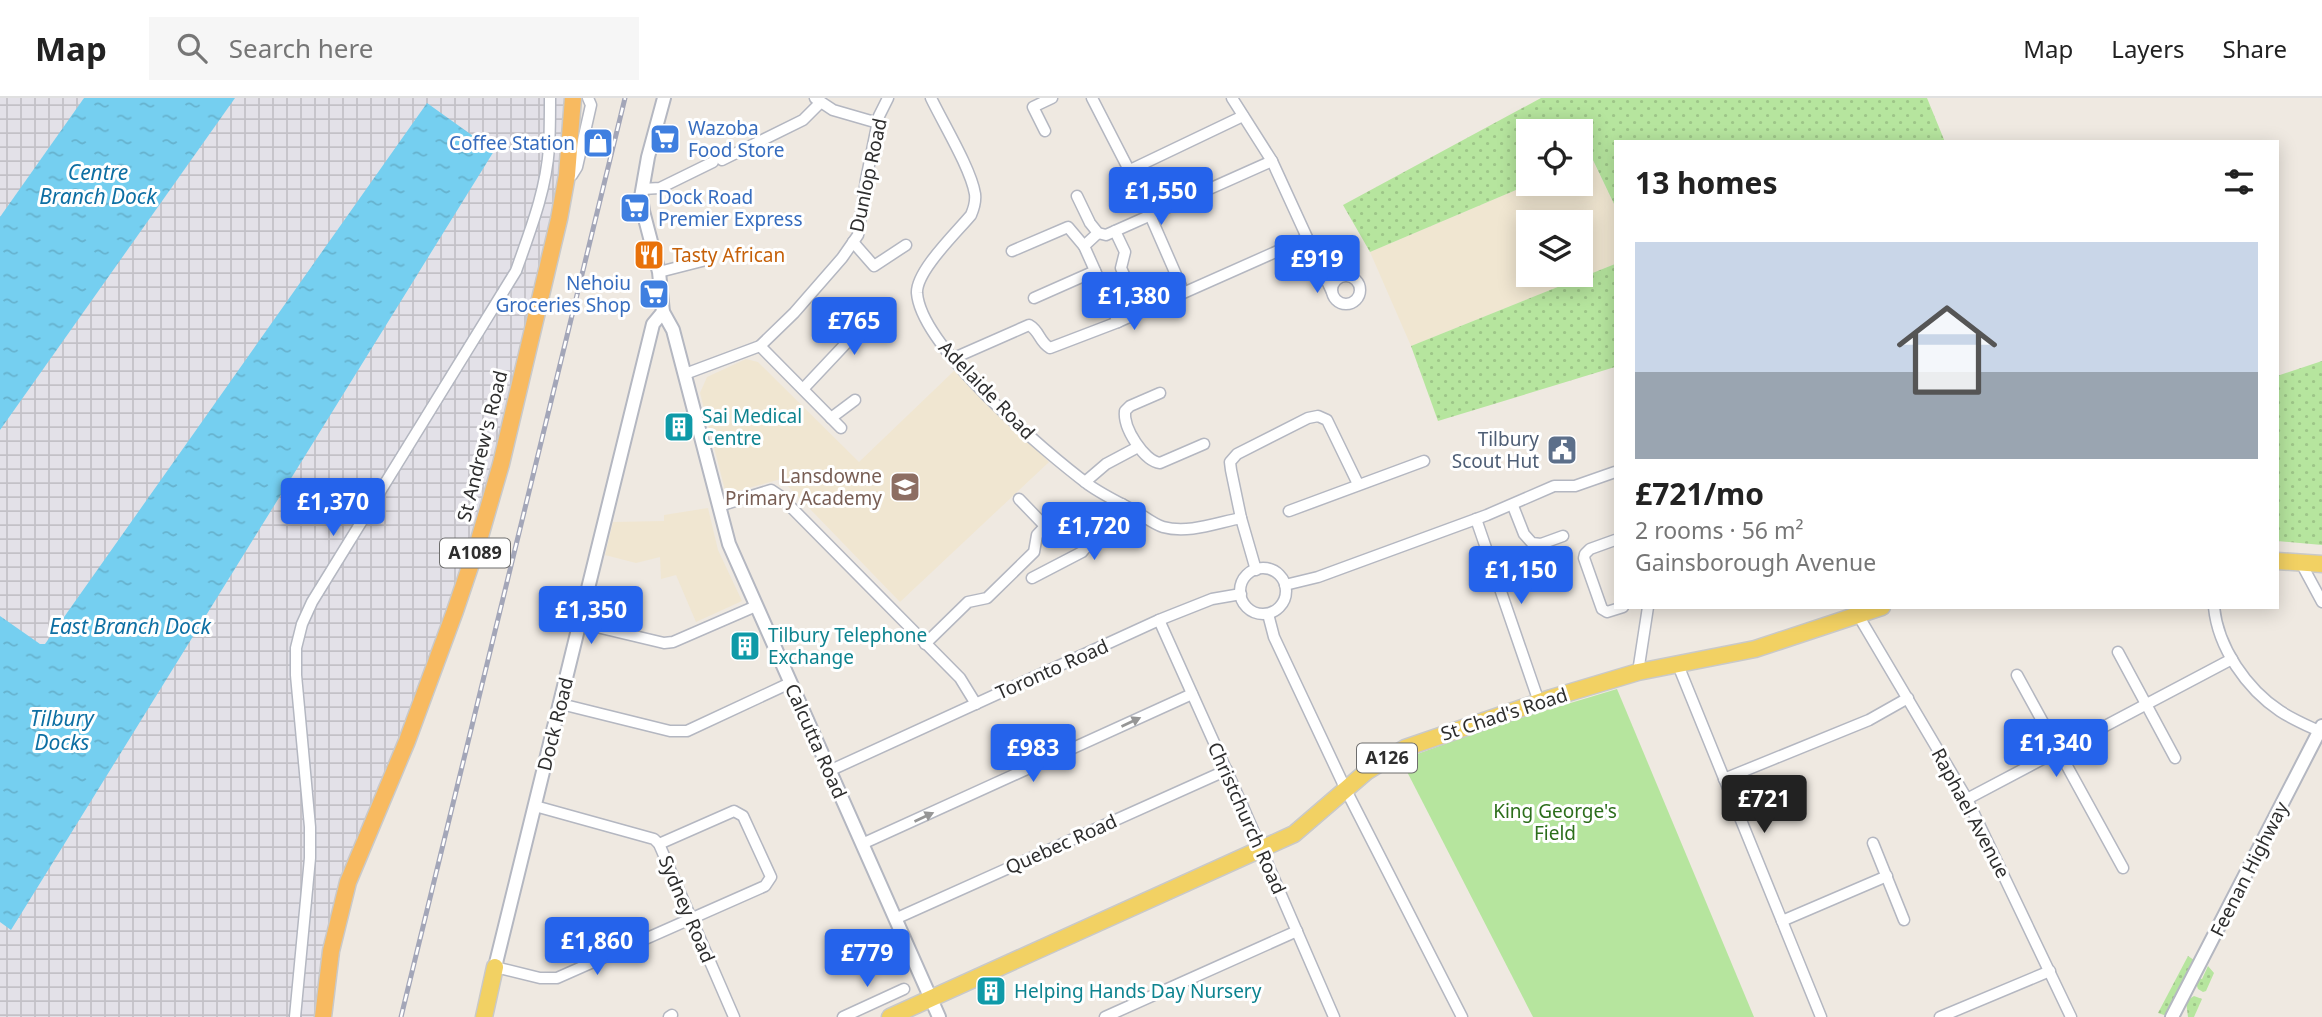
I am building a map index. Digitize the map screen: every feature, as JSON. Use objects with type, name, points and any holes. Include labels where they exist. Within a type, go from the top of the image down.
[{"type":"highway","name":"St Andrew's Road","points":[[323,1017],[331,951],[348,881],[407,740],[479,540],[501,464],[559,219],[567,175],[573,98]]},
{"type":"main road","points":[[2279,561],[2322,564]]},
{"type":"main road","name":"St Chad's Road","points":[[931,998],[1294,834],[1383,760],[1405,748],[1539,702],[1637,673],[1774,644],[1876,609]]},
{"type":"main road","name":"Dock Road","points":[[484,1017],[495,967]]},
{"type":"main road","name":"A126","points":[[890,1017],[931,998]]},
{"type":"street","points":[[295,1017],[310,858],[310,827],[296,676],[296,649],[302,624],[312,601],[516,271],[543,187],[549,148],[550,98]]},
{"type":"street","points":[[567,175],[572,175],[577,167],[591,105],[588,98]]},
{"type":"street","points":[[664,98],[642,193],[660,188],[803,120],[818,101],[833,110],[878,123]]},
{"type":"street","name":"Dunlop Road","points":[[685,374],[760,346],[794,313],[842,257],[858,235],[878,123],[888,98]]},
{"type":"street","name":"Adelaide Road","points":[[931,98],[969,175],[975,194],[975,205],[971,215],[931,262],[921,278],[917,291],[921,310],[930,330],[1023,432],[1085,482],[1161,526],[1181,530],[1241,518]]},
{"type":"street","points":[[1045,131],[1033,107],[1052,98]]},
{"type":"street","points":[[1092,98],[1130,170],[1181,286]]},
{"type":"street","points":[[1232,98],[1272,161],[1332,292]]},
{"type":"street","points":[[1130,170],[1243,116]]},
{"type":"street","points":[[1077,196],[1090,223],[1098,233],[1106,234],[1149,211],[1272,161]]},
{"type":"street","name":"Calcutta Road","points":[[642,193],[643,211],[659,272],[663,312],[673,330],[729,544],[931,998]]},
{"type":"street","points":[[1012,251],[1068,227],[1084,246],[1118,322]]},
{"type":"street","points":[[1115,231],[1125,252],[1121,268],[1136,301]]},
{"type":"street","points":[[1084,246],[1098,233]]},
{"type":"street","points":[[954,358],[1029,325],[1036,328],[1042,344],[1050,348],[1118,322],[1307,239]]},
{"type":"street","points":[[853,242],[874,266],[905,245]]},
{"type":"street","points":[[659,272],[710,259]]},
{"type":"street","points":[[1034,298],[1095,271]]},
{"type":"street","points":[[803,389],[883,304]]},
{"type":"street","name":"Dock Road","points":[[495,967],[653,324],[663,312]]},
{"type":"street","points":[[760,346],[841,428]]},
{"type":"street","points":[[1160,393],[1130,406],[1125,411],[1126,424],[1138,447],[1153,462],[1160,464],[1203,444]]},
{"type":"street","points":[[831,418],[855,400]]},
{"type":"street","points":[[1256,570],[1241,518],[1230,462],[1237,454],[1308,418],[1318,416],[1327,421],[1358,484]]},
{"type":"street","points":[[1085,482],[1106,464],[1138,447]]},
{"type":"street","points":[[1289,511],[1424,461]]},
{"type":"street","points":[[1286,585],[1318,577],[1513,506],[1554,486],[1575,486],[1614,472]]},
{"type":"street","points":[[719,506],[771,490],[780,496],[960,678],[975,704]]},
{"type":"street","points":[[925,644],[968,602],[987,598],[1034,552],[1037,535],[1048,523],[1019,499]]},
{"type":"street","points":[[1032,578],[1082,552],[1122,504]]},
{"type":"street","points":[[1513,506],[1524,534],[1532,543],[1541,544],[1563,536]]},
{"type":"street","points":[[1476,519],[1539,702]]},
{"type":"street","points":[[1614,540],[1590,549],[1584,558],[1602,610],[1607,612],[1617,609]]},
{"type":"street","points":[[2301,563],[2322,602]]},
{"type":"street","points":[[1268,569],[1276,572],[1286,585],[1284,601],[1280,607],[1268,614],[1248,608],[1241,594],[1244,580],[1256,570],[1268,569]]},
{"type":"street","name":"Toronto Road","points":[[829,771],[1158,621],[1212,599],[1241,594]]},
{"type":"street","points":[[580,623],[664,643],[673,642],[756,606]]},
{"type":"street","points":[[1637,673],[1648,609]]},
{"type":"street","points":[[2215,609],[2222,638],[2245,679],[2263,698],[2281,711],[2321,728]]},
{"type":"street","points":[[1268,614],[1274,637],[1346,790],[1462,1017]]},
{"type":"street","name":"Raphael Avenue","points":[[1858,615],[1967,799],[2071,1017]]},
{"type":"street","name":"Christchurch Road","points":[[1158,621],[1227,770],[1334,1017]]},
{"type":"street","points":[[2118,652],[2175,758]]},
{"type":"street","points":[[1967,799],[2232,659]]},
{"type":"street","points":[[1678,665],[1821,1017]]},
{"type":"street","points":[[2017,675],[2123,868]]},
{"type":"street","points":[[561,704],[670,731],[687,731],[790,683]]},
{"type":"street","points":[[862,844],[1192,694]]},
{"type":"street","points":[[1724,779],[1869,720],[1908,698]]},
{"type":"street","name":"Feenan Highway","points":[[2177,1015],[2321,728]]},
{"type":"street","name":"Quebec Road","points":[[895,919],[1227,770]]},
{"type":"street","name":"Sydney Road","points":[[535,806],[654,839],[659,844],[734,1017]]},
{"type":"street","points":[[495,967],[540,978],[557,978],[765,886],[771,877],[743,816],[734,811],[659,844]]},
{"type":"street","points":[[1872,844],[1904,920]]},
{"type":"street","points":[[1783,920],[1887,877]]},
{"type":"street","points":[[1105,1017],[1297,931]]},
{"type":"street","points":[[1940,1017],[2050,971]]},
{"type":"street","points":[[842,1017],[904,989]]},
{"type":"street","points":[[931,998],[939,1017]]},
{"type":"shaded area","points":[[0,98],[566,98],[554,211],[480,508],[436,645],[344,874],[323,950],[315,1017],[0,1017]]},
{"type":"shaded area","points":[[1593,161],[1614,204],[1614,264],[1593,273],[1593,210],[1516,210],[1516,287],[1558,287],[1411,346],[1370,252],[1516,190],[1516,196],[1593,196]]},
{"type":"shaded area","name":"Lansdowne Primary Academy","points":[[746,359],[758,362],[859,462],[957,368],[1049,462],[900,602],[781,479],[726,494],[700,393],[707,377]]},
{"type":"shaded area","points":[[708,508],[718,550],[742,601],[696,622],[676,575],[661,579],[660,557],[636,563],[605,555],[613,522],[664,521],[664,515]]},
{"type":"green space","points":[[1541,98],[1927,98],[1944,140],[1614,140],[1614,204],[1593,160],[1593,119],[1516,119],[1516,190],[1370,252],[1343,205]]},
{"type":"green space","points":[[1614,264],[1614,367],[1438,421],[1411,346],[1558,287],[1593,287],[1593,273]]},
{"type":"green space","points":[[2322,361],[2322,545],[2279,541],[2279,375]]},
{"type":"green space","name":"King George's Field","points":[[1617,689],[1754,1017],[1533,1017],[1401,760],[1491,727]]},
{"type":"green space","points":[[2188,956],[2194,960],[2169,1013],[2158,1013]]},
{"type":"green space","points":[[2208,966],[2214,973],[2203,992],[2198,989],[2196,983],[2198,978],[2202,979]]},
{"type":"green space","points":[[2194,996],[2202,999],[2194,1017],[2188,1017],[2186,1001]]},
{"type":"water","name":"Centre Branch Dock","points":[[84,98],[235,98],[0,430],[0,217]]},
{"type":"water","name":"East Branch Dock","points":[[427,103],[494,151],[11,930],[0,922],[0,616],[40,644],[45,644]]},
{"type":"railway","points":[[401,1017],[625,98]]},
{"type":"place","name":"Wazoba Food Store","points":[[665,139]]},
{"type":"place","name":"Coffee Station","points":[[598,143]]},
{"type":"place","name":"Dock Road Premier Express","points":[[635,208]]},
{"type":"place","name":"Tasty African","points":[[649,255]]},
{"type":"place","name":"Nehoiu Groceries Shop","points":[[654,294]]},
{"type":"place","name":"Sai Medical Centre","points":[[679,427]]},
{"type":"place","name":"Tilbury Scout Hut","points":[[1562,450]]},
{"type":"place","name":"Lansdowne Primary Academy","points":[[905,487]]},
{"type":"place","name":"Tilbury Telephone Exchange","points":[[745,646]]},
{"type":"place","name":"Helping Hands Day Nursery","points":[[991,991]]},
{"type":"water label","name":"Tilbury Docks","points":[[62,731]]}]
